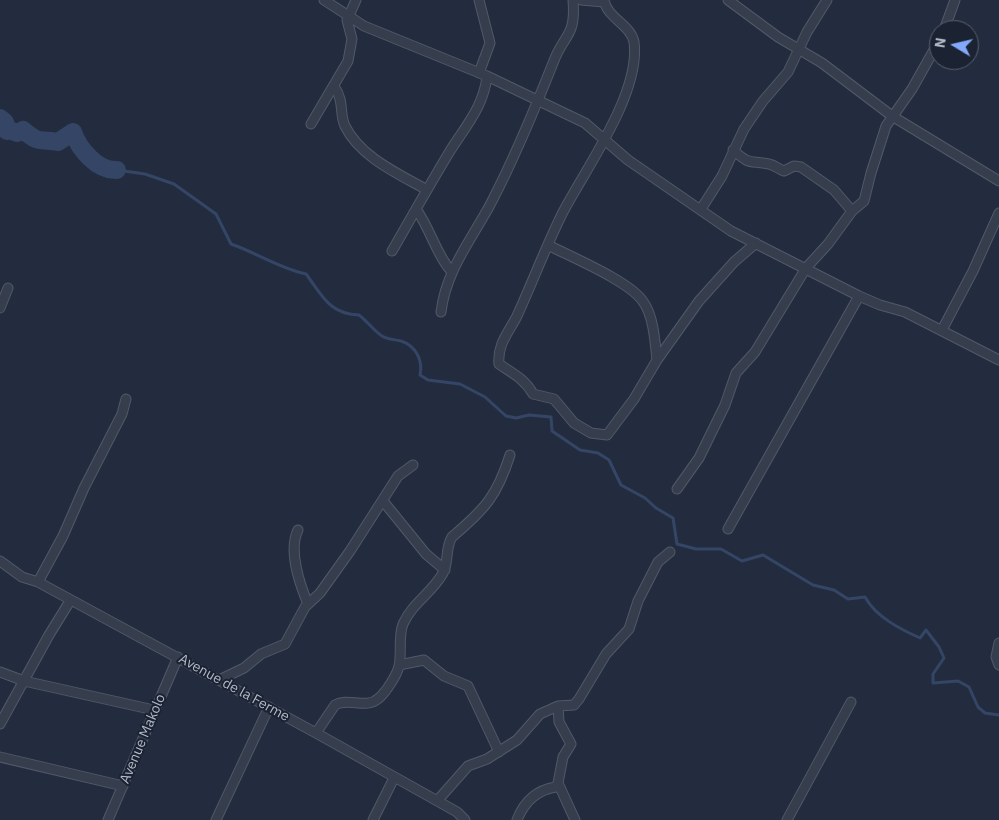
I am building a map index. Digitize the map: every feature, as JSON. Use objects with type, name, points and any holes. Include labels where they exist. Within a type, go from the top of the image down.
[{"type":"street","points":[[324,0],[364,26],[483,75],[585,123],[640,169],[731,231],[859,296],[880,305],[905,312],[999,360]]},
{"type":"street","points":[[311,124],[352,51],[348,16],[356,0]]},
{"type":"street","points":[[392,251],[427,190],[480,106],[483,98],[483,75],[490,43],[479,0]]},
{"type":"street","points":[[441,312],[452,271],[492,202],[538,102],[554,61],[573,25],[573,0]]},
{"type":"street","points":[[581,0],[604,1],[606,8],[631,34],[634,44],[629,82],[604,140],[564,212],[517,316],[506,334],[498,353],[499,364],[516,374],[528,385],[533,394],[554,399],[574,423],[591,433],[607,435],[634,400],[657,360],[699,301],[734,262],[756,243]]},
{"type":"street","points":[[728,0],[741,4],[778,37],[800,48],[892,116],[999,181]]},
{"type":"street","points":[[701,209],[722,176],[733,150],[752,116],[788,72],[827,0]]},
{"type":"street","points":[[947,20],[954,0]]},
{"type":"street","points":[[677,489],[700,458],[726,405],[736,373],[755,352],[806,268],[828,244],[852,211],[864,201],[880,140],[892,116],[912,89],[929,59]]},
{"type":"street","points":[[334,86],[342,102],[344,124],[359,144],[378,162],[427,190]]},
{"type":"street","points":[[733,150],[745,161],[754,164],[768,164],[784,171],[794,166],[801,167],[834,190],[852,211]]},
{"type":"street","points":[[416,209],[428,226],[442,260],[452,271]]},
{"type":"street","points":[[942,330],[973,271],[999,213]]},
{"type":"street","points":[[548,245],[623,284],[640,297],[645,304],[650,321],[657,360]]},
{"type":"street","points":[[0,308],[8,288]]},
{"type":"street","points":[[728,528],[859,296]]},
{"type":"street","points":[[38,582],[63,536],[84,488],[122,414],[126,399]]},
{"type":"street","points":[[316,733],[335,705],[340,702],[365,704],[379,698],[400,665],[403,625],[417,602],[430,593],[445,570],[449,542],[487,504],[498,488],[510,455]]},
{"type":"street","points":[[219,680],[244,668],[261,654],[282,647],[308,604],[320,593],[398,476],[413,465]]},
{"type":"street","points":[[383,501],[426,554],[445,570]]},
{"type":"street","points":[[298,530],[293,544],[294,555],[300,586],[308,604]]},
{"type":"street","points":[[437,801],[468,766],[487,760],[499,752],[520,737],[534,719],[558,706],[574,705],[606,654],[629,629],[638,601],[658,562],[670,552]]},
{"type":"street","name":"Avenue de la Ferme","points":[[0,561],[22,577],[38,582],[316,733],[457,812],[465,820]]},
{"type":"street","points":[[0,724],[70,601]]},
{"type":"street","points":[[999,643],[996,657],[999,665]]},
{"type":"street","name":"Avenue Makolo","points":[[108,820],[178,657]]},
{"type":"street","points":[[400,665],[424,660],[444,676],[468,686],[499,752]]},
{"type":"street","points":[[0,672],[24,681],[154,710]]},
{"type":"street","points":[[787,820],[851,702]]},
{"type":"street","points":[[517,820],[529,798],[545,789],[556,787],[558,783],[562,756],[571,744],[559,722],[558,706]]},
{"type":"street","points":[[216,820],[269,707]]},
{"type":"street","points":[[0,757],[123,786]]},
{"type":"street","points":[[373,820],[394,778]]},
{"type":"street","points":[[558,783],[575,820]]},
{"type":"waterway","points":[[0,118],[5,122],[7,131],[10,130],[17,133],[23,130],[33,138],[40,140],[58,142],[73,132],[84,152],[90,158],[103,167],[117,170]]},
{"type":"waterway","points":[[117,170],[145,174],[174,184],[216,214],[231,244],[306,274],[322,296],[333,307],[349,314],[359,315],[382,336],[411,346],[419,359],[420,375],[428,380],[460,384],[485,397],[506,416],[516,418],[529,415],[551,417],[552,431],[580,450],[598,453],[609,460],[621,485],[645,498],[656,508],[673,518],[677,544],[696,549],[721,549],[742,561],[763,555],[813,585],[834,590],[848,599],[865,597],[875,611],[897,626],[920,638],[926,630],[939,647],[944,658],[933,674],[933,683],[958,681],[969,687],[978,707],[985,713],[999,715]]}]
